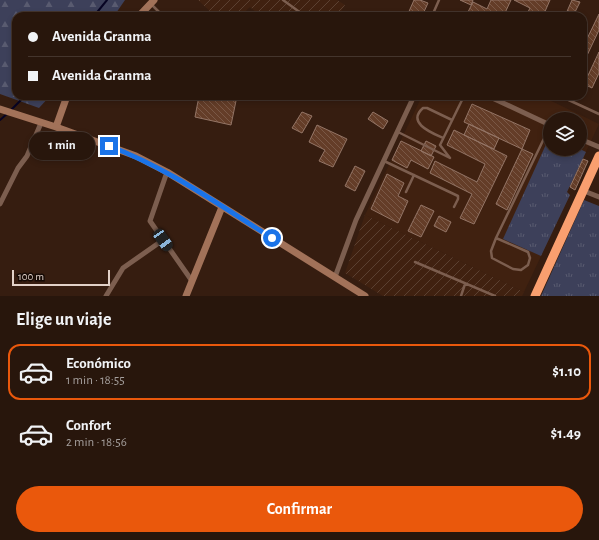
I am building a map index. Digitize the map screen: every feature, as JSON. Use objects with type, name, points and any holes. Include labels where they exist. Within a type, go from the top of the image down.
[{"type":"highway","points":[[535,296],[599,156]]},
{"type":"main road","points":[[142,12],[152,2]]},
{"type":"main road","points":[[56,127],[66,100]]},
{"type":"main road","points":[[0,109],[56,127],[136,156],[167,172],[203,194],[365,296]]},
{"type":"main road","points":[[186,296],[222,207]]},
{"type":"street","points":[[335,278],[356,220],[412,100]]},
{"type":"street","points":[[497,100],[543,122]]},
{"type":"street","points":[[0,204],[27,156],[41,123]]},
{"type":"street","points":[[587,142],[599,147]]},
{"type":"street","points":[[167,172],[150,221],[192,281]]},
{"type":"street","points":[[584,191],[599,197]]},
{"type":"street","points":[[106,296],[123,268],[163,240]]},
{"type":"lane","points":[[284,0],[300,12]]},
{"type":"lane","points":[[434,12],[439,0]]},
{"type":"lane","points":[[152,2],[160,12]]},
{"type":"lane","points":[[397,132],[450,158],[440,145],[462,100]]},
{"type":"lane","points":[[569,100],[599,114]]},
{"type":"lane","points":[[443,138],[421,126],[418,122],[417,116],[419,111],[423,108],[428,108],[452,120]]},
{"type":"lane","points":[[496,238],[528,252],[530,258],[528,265],[521,270],[513,269],[492,258],[490,251],[496,238],[543,140]]},
{"type":"lane","points":[[384,161],[458,196],[454,207]]},
{"type":"lane","points":[[406,192],[414,175]]},
{"type":"lane","points":[[415,262],[495,296]]},
{"type":"lane","points":[[460,296],[465,284]]},
{"type":"shaded area","points":[[198,0],[337,0],[345,5],[341,12],[256,12],[250,7],[244,12],[211,12]]},
{"type":"shaded area","points":[[420,100],[549,100],[574,112],[543,112],[543,156],[584,156],[567,192],[570,195],[524,292],[365,215]]},
{"type":"shaded area","points":[[587,118],[599,124],[587,150]]},
{"type":"shaded area","points":[[365,215],[524,292],[522,296],[383,296],[345,273]]},
{"type":"green space","points":[[0,0],[125,0],[117,12],[12,12],[12,98],[0,94]]},
{"type":"green space","points":[[17,100],[46,100],[39,108]]},
{"type":"green space","points":[[543,151],[543,156],[584,156],[567,192],[570,195],[541,256],[503,239]]},
{"type":"green space","points":[[584,200],[599,206],[599,296],[541,296]]},
{"type":"building","points":[[414,0],[420,0],[428,3],[424,12],[409,12]]},
{"type":"building","points":[[460,0],[473,0],[471,5]]},
{"type":"building","points":[[491,0],[511,0],[505,12],[468,12],[473,2],[487,9]]},
{"type":"building","points":[[514,0],[550,0],[545,12],[528,12],[530,8]]},
{"type":"building","points":[[572,0],[580,2],[575,12],[567,12]]},
{"type":"building","points":[[599,14],[599,30],[587,56],[587,39]]},
{"type":"building","points":[[599,52],[599,73],[592,88],[587,86],[587,78]]},
{"type":"building","points":[[198,100],[236,100],[231,125],[195,117]]},
{"type":"building","points":[[472,104],[530,130],[522,149],[464,122]]},
{"type":"building","points":[[302,112],[312,116],[302,133],[292,128]]},
{"type":"building","points":[[373,112],[388,121],[383,129],[368,119]]},
{"type":"building","points":[[469,124],[499,138],[494,149],[464,135]]},
{"type":"building","points":[[317,125],[347,139],[333,167],[319,161],[325,150],[309,142]]},
{"type":"building","points":[[454,130],[507,156],[474,224],[460,218],[472,194],[430,173],[435,161],[477,182],[485,164],[447,145]]},
{"type":"building","points":[[401,141],[434,157],[428,169],[411,160],[407,168],[392,160]]},
{"type":"building","points":[[426,141],[436,146],[431,156],[421,151]]},
{"type":"building","points":[[522,149],[533,154],[507,210],[496,204]]},
{"type":"building","points":[[583,159],[588,161],[575,190],[570,187]]},
{"type":"building","points":[[355,166],[365,171],[355,191],[345,186]]},
{"type":"building","points":[[387,174],[404,183],[398,196],[408,201],[398,223],[371,209]]},
{"type":"building","points":[[421,205],[434,211],[421,237],[408,231]]},
{"type":"building","points":[[439,216],[451,222],[446,232],[434,226]]},
{"type":"waterway","points":[[97,12],[107,0]]},
{"type":"waterway","points":[[11,110],[21,100]]},
{"type":"waterway","points":[[0,120],[8,113]]},
{"type":"route","points":[[109,146],[136,156],[167,172],[272,238]]}]
